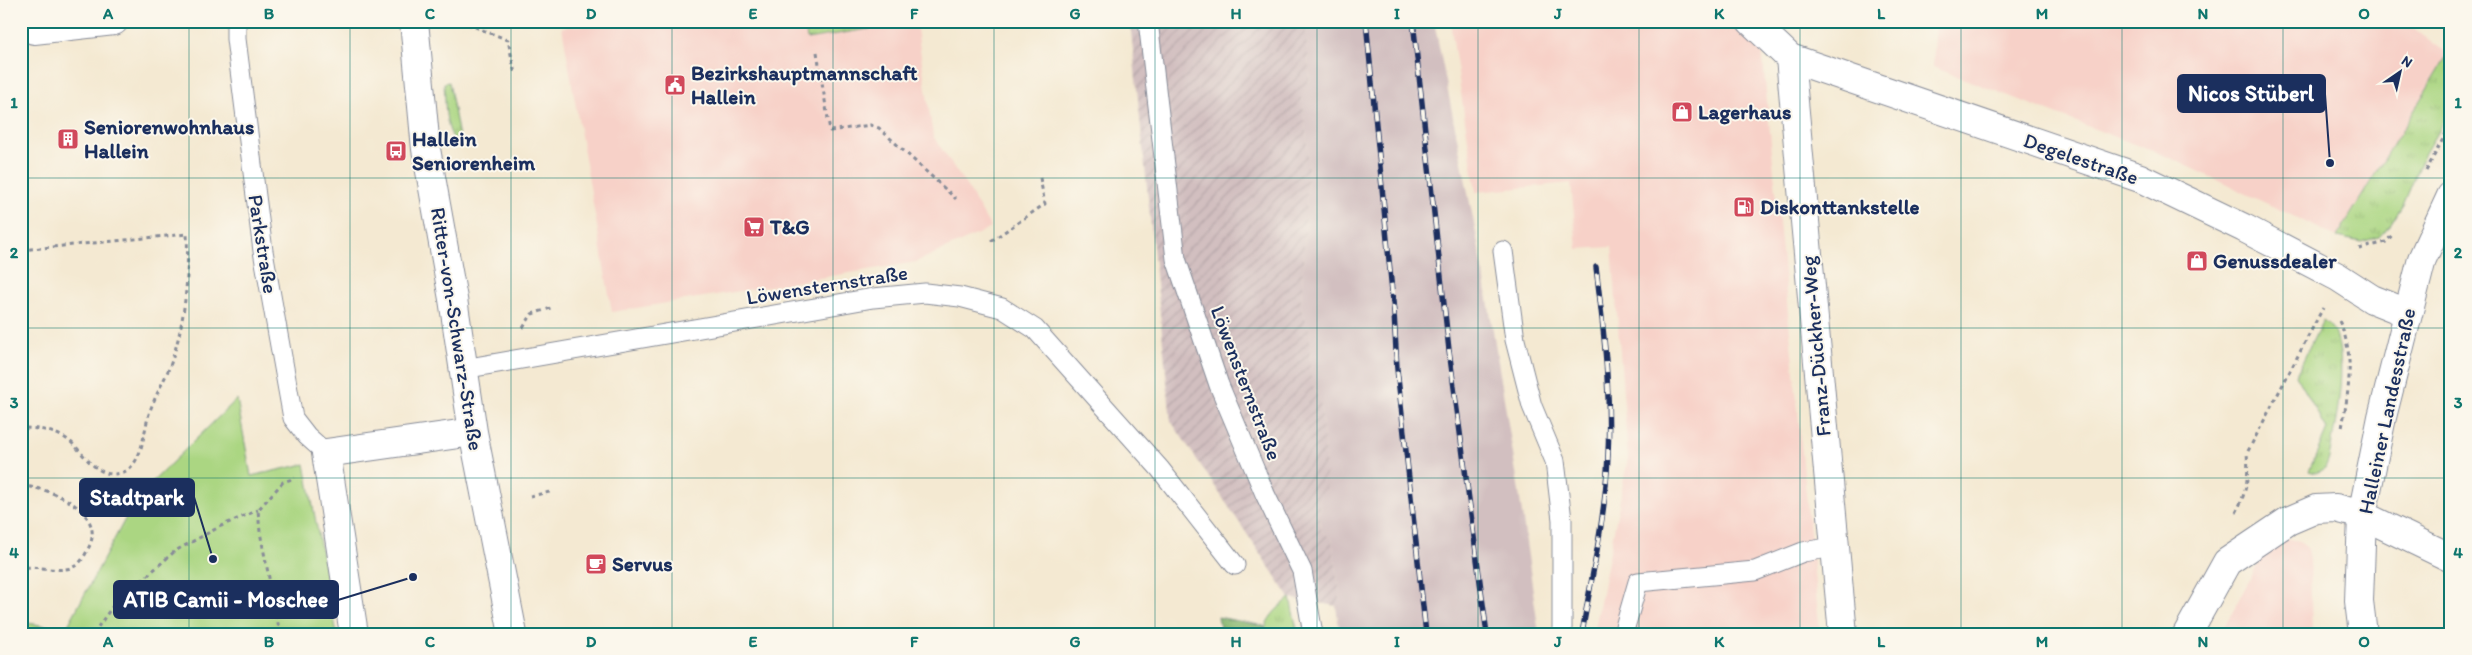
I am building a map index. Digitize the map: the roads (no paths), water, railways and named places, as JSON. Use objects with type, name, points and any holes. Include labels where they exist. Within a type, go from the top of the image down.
[{"type":"street","points":[[34,30],[114,21]]},
{"type":"street","name":"Ritter-von-Schwarz-Straße","points":[[414,21],[426,149],[473,432],[512,634]]},
{"type":"street","name":"Degelestraße","points":[[1751,21],[1790,58],[2140,178],[2244,228],[2338,277],[2372,299],[2407,313]]},
{"type":"street","name":"Franz-Dückher-Weg","points":[[1790,58],[1843,634]]},
{"type":"street","name":"Halleiner Landesstraße","points":[[2363,634],[2359,601],[2362,515],[2382,417],[2422,259],[2451,196]]},
{"type":"street","points":[[354,634],[327,463],[473,432]]},
{"type":"street","points":[[2187,634],[2227,562],[2288,521],[2316,509],[2336,508],[2362,515],[2451,558]]},
{"type":"lane","name":"Parkstraße","points":[[236,21],[236,39],[262,252],[293,418],[327,463]]},
{"type":"lane","name":"Löwensternstraße","points":[[1148,21],[1176,259],[1219,385],[1265,494],[1302,571],[1313,634]]},
{"type":"lane","points":[[1503,252],[1515,340],[1532,406],[1555,461],[1562,520],[1562,634]]},
{"type":"lane","name":"Löwensternstraße","points":[[463,369],[873,298],[925,293],[1002,308],[1035,329],[1160,469],[1235,565]]},
{"type":"lane","points":[[1623,634],[1638,582],[1755,571],[1803,552],[1834,547]]},
{"type":"railway","points":[[1366,21],[1394,312],[1397,369],[1426,634]]},
{"type":"railway","points":[[1413,21],[1449,350],[1487,634]]},
{"type":"railway","points":[[1582,634],[1602,522],[1608,457],[1607,375],[1596,267]]},
{"type":"place","name":"Bezirkshauptmannschaft Hallein","points":[[675,85]]},
{"type":"place","name":"Lagerhaus","points":[[1682,112]]},
{"type":"place","name":"Seniorenwohnhaus Hallein","points":[[68,139]]},
{"type":"place","name":"Hallein Seniorenheim","points":[[396,151]]},
{"type":"place","name":"Nicos Stüberl","points":[[2330,163]]},
{"type":"place","name":"Diskonttankstelle","points":[[1744,207]]},
{"type":"place","name":"T&G","points":[[754,227]]},
{"type":"place","name":"Genussdealer","points":[[2197,261]]},
{"type":"place","name":"Stadtpark","points":[[213,559]]},
{"type":"place","name":"Servus","points":[[596,564]]},
{"type":"place","name":"ATIB Camii - Moschee","points":[[413,577]]}]
